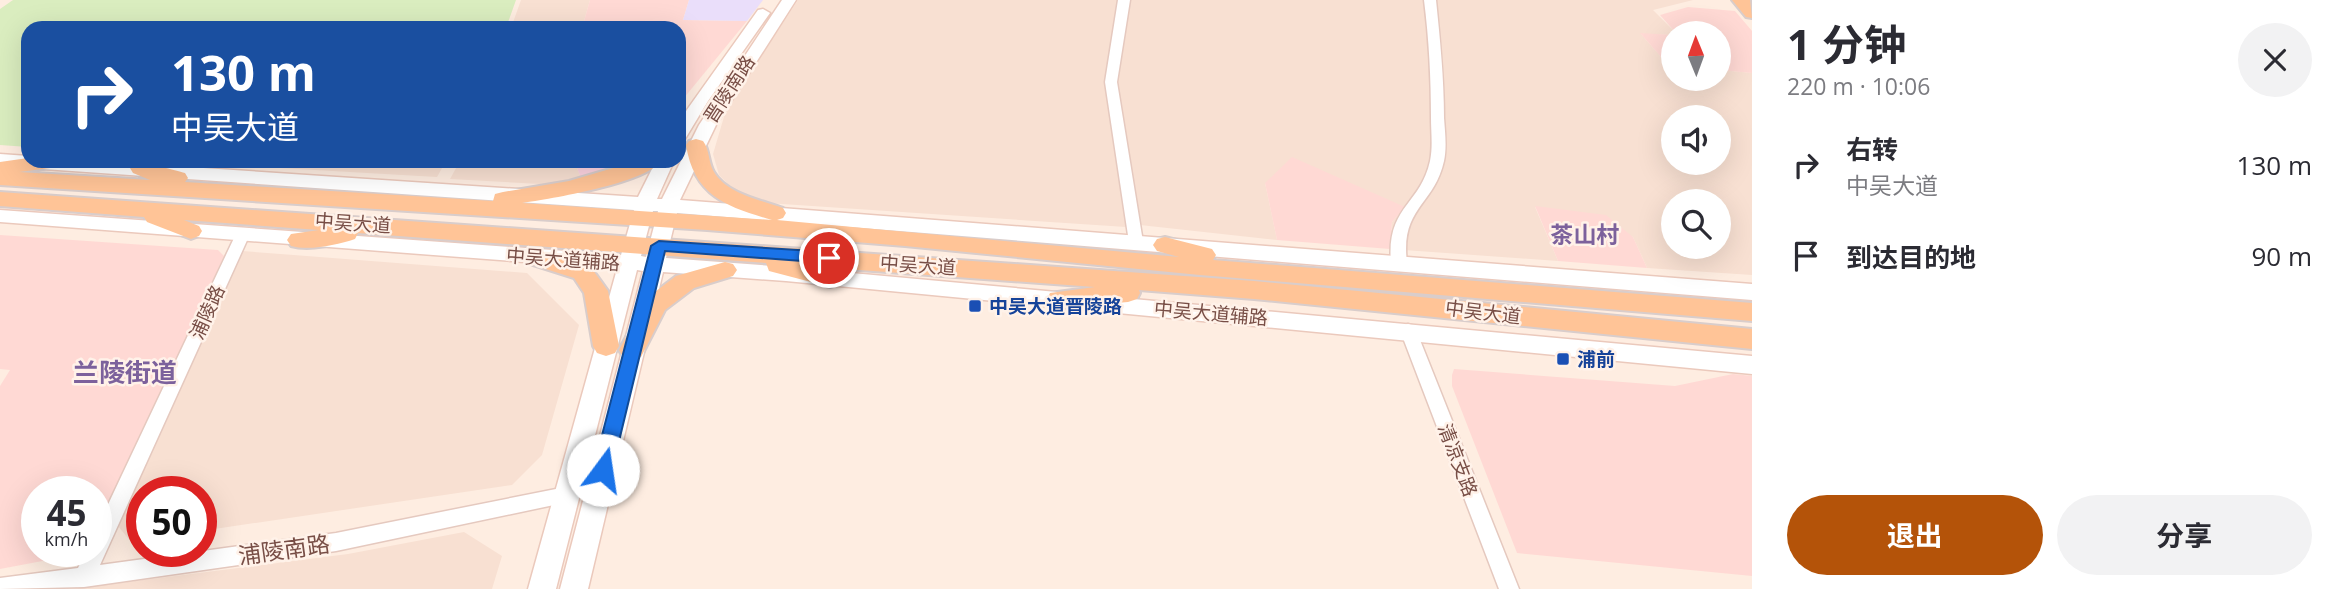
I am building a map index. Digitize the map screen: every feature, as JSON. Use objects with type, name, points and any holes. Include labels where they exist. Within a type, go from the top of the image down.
[{"type":"main road","name":"晋陵南路","points":[[688,140],[700,100],[773,0]]},
{"type":"main road","name":"晋陵南路","points":[[688,140],[704,127],[789,0]]},
{"type":"main road","points":[[1741,0],[1752,13]]},
{"type":"main road","points":[[688,140],[698,165],[710,184],[725,196],[775,213]]},
{"type":"main road","points":[[0,160],[21,161]]},
{"type":"main road","points":[[0,167],[21,165]]},
{"type":"main road","points":[[128,168],[535,196],[643,211]]},
{"type":"main road","points":[[405,205],[447,197],[502,199],[535,196],[638,168]]},
{"type":"main road","points":[[542,589],[643,211],[662,168]]},
{"type":"main road","name":"晋陵南路","points":[[574,589],[667,212],[682,168]]},
{"type":"main road","points":[[141,169],[161,177],[227,182],[267,196]]},
{"type":"main road","name":"中吴大道","points":[[0,178],[583,216],[643,211],[667,212],[905,238],[992,238],[1322,276],[1399,273],[1752,312]]},
{"type":"main road","name":"中吴大道","points":[[0,199],[75,204],[297,230],[376,231],[445,236],[470,231],[656,256],[720,260],[757,253],[1254,290],[1752,339]]},
{"type":"main road","points":[[75,204],[101,211],[151,216],[191,231]]},
{"type":"main road","points":[[667,212],[775,213],[992,238],[1165,244],[1399,273],[1752,292]]},
{"type":"main road","points":[[297,230],[397,214],[570,226],[590,225],[592,220],[583,216]]},
{"type":"main road","name":"中吴大道辅路","points":[[0,216],[242,236],[297,230],[538,258],[631,254]]},
{"type":"main road","points":[[757,253],[734,244],[736,238],[757,235],[910,249],[992,238]]},
{"type":"main road","points":[[1165,244],[1192,253],[1229,257],[1322,276]]},
{"type":"main road","points":[[538,258],[582,272],[596,291],[606,346]]},
{"type":"main road","points":[[632,349],[656,304],[720,260],[830,278]]},
{"type":"main road","points":[[1191,286],[1264,283],[1402,296],[1418,295],[1417,290],[1399,273]]},
{"type":"main road","name":"中吴大道辅路","points":[[830,278],[1408,330],[1752,365]]},
{"type":"main road","points":[[1059,299],[1123,293],[1208,298],[1254,290]]},
{"type":"main road","points":[[1524,317],[1500,310],[1497,304],[1511,300],[1650,311],[1752,312]]},
{"type":"main road","points":[[1679,306],[1752,302]]},
{"type":"main road","points":[[1616,325],[1752,329]]},
{"type":"main road","points":[[1671,331],[1752,355]]},
{"type":"street","points":[[1124,0],[1111,82],[1136,242]]},
{"type":"street","points":[[1399,273],[1396,249],[1398,226],[1431,178],[1437,159],[1438,68],[1430,0]]},
{"type":"street","name":"浦陵路","points":[[84,578],[242,236]]},
{"type":"street","name":"清凉支路","points":[[1408,330],[1509,589]]},
{"type":"street","name":"浦陵南路","points":[[0,589],[335,542],[566,495]]},
{"type":"shaded area","points":[[521,0],[590,0],[584,21],[514,21]]},
{"type":"shaded area","points":[[590,0],[689,0],[683,20],[747,21],[686,95],[686,21],[584,21]]},
{"type":"shaded area","points":[[689,0],[763,0],[747,21],[683,20]]},
{"type":"shaded area","points":[[798,0],[1693,0],[1653,10],[1664,21],[1661,21],[1661,35],[1641,34],[1661,57],[1661,91],[1731,91],[1731,71],[1752,73],[1752,275],[1647,268],[1633,237],[1535,207],[1558,261],[1390,249],[1392,222],[1404,207],[1265,183],[1277,240],[1140,225],[1106,85],[1126,227],[767,203],[739,195],[719,175],[713,154],[726,110]]},
{"type":"shaded area","points":[[1688,7],[1735,11],[1752,31],[1752,73],[1731,71],[1731,21],[1665,21],[1660,15]]},
{"type":"shaded area","points":[[1640,33],[1661,34],[1661,57]]},
{"type":"shaded area","points":[[1292,157],[1405,207],[1392,222],[1390,249],[1277,240],[1265,183]]},
{"type":"shaded area","points":[[282,168],[442,168],[437,177]]},
{"type":"shaded area","points":[[456,168],[577,168],[582,180],[557,185],[450,179]]},
{"type":"shaded area","points":[[577,168],[619,168],[582,180]]},
{"type":"shaded area","points":[[1535,206],[1606,215],[1633,237],[1647,268],[1558,261]]},
{"type":"shaded area","points":[[0,235],[218,250],[224,256],[112,504],[112,476],[21,476],[21,565],[0,569],[0,386],[10,370],[0,369]]},
{"type":"shaded area","points":[[242,251],[527,273],[579,325],[542,455],[512,485],[217,529],[217,476],[141,476]]},
{"type":"shaded area","points":[[1454,369],[1675,386],[1733,374],[1752,376],[1752,576],[1517,553],[1452,386]]},
{"type":"shaded area","points":[[126,508],[126,536],[118,526]]},
{"type":"shaded area","points":[[464,532],[502,556],[492,589],[72,589],[348,554]]},
{"type":"green space","points":[[13,0],[516,0],[508,21],[21,21],[21,146],[0,145],[0,9]]},
{"type":"place","name":"中吴大道晋陵路","points":[[975,306]]},
{"type":"place","name":"浦前","points":[[1563,359]]},
{"type":"district","name":"茶山村","points":[[1585,235]]},
{"type":"district","name":"兰陵街道","points":[[125,373]]},
{"type":"route","points":[[603,470],[659,246],[829,258]]}]
